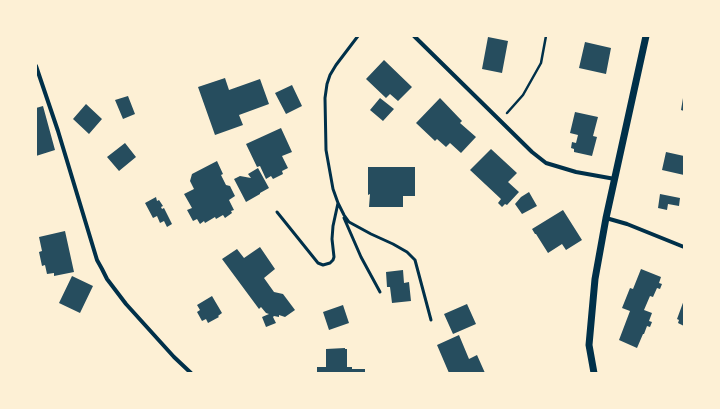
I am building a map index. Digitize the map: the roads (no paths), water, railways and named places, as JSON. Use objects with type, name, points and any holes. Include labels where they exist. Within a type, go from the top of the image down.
[{"type":"street","points":[[414,36],[532,152],[546,163],[576,172],[615,179]]},
{"type":"street","points":[[594,373],[589,344],[595,278],[606,218],[646,36]]},
{"type":"street","points":[[36,68],[58,131],[97,260],[107,279],[126,304],[174,357],[191,373]]},
{"type":"street","points":[[606,218],[627,224],[684,247]]},
{"type":"lane","points":[[358,36],[336,65],[327,84],[325,93],[324,119],[326,150],[333,189],[338,203],[361,257],[380,292]]},
{"type":"lane","points":[[277,212],[318,263],[324,265],[330,263],[334,257],[332,239],[338,203]]},
{"type":"lane","points":[[338,203],[349,222],[394,244],[407,252],[415,260],[431,320]]}]
